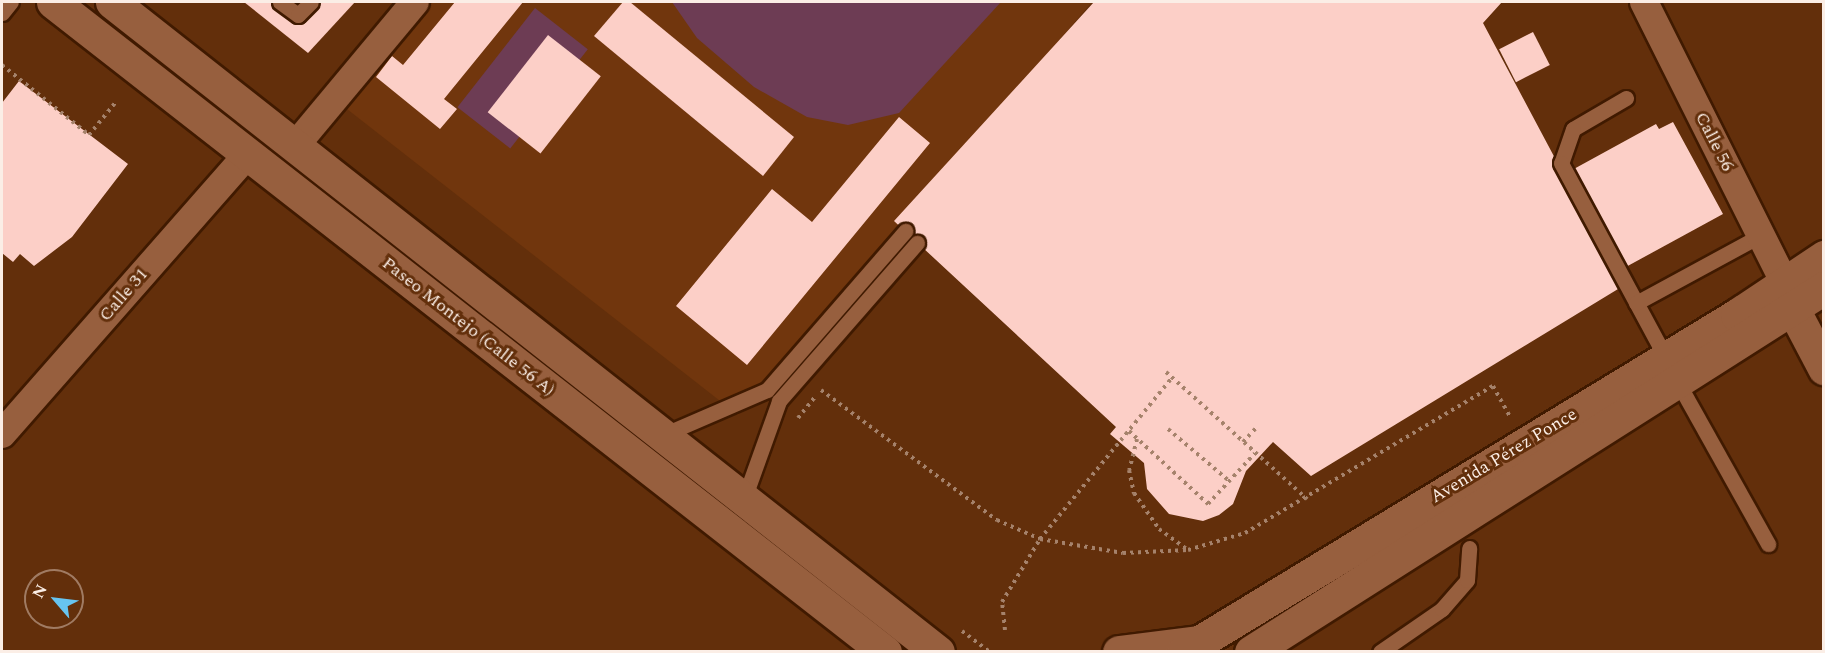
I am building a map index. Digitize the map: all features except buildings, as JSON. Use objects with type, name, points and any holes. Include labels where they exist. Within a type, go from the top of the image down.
[{"type":"main road","name":"Paseo Montejo (Calle 56 A)","points":[[53,2],[885,651]]},
{"type":"main road","name":"Paseo Montejo (Calle 56 A)","points":[[112,2],[938,651]]},
{"type":"main road","name":"Avenida Pérez Ponce","points":[[1251,651],[1671,370],[1789,296],[1824,257]]},
{"type":"main road","name":"Avenida Pérez Ponce","points":[[1789,296],[1824,288]]},
{"type":"main road","name":"Calle 56","points":[[1789,296],[1824,368]]},
{"type":"main road","name":"Avenida Pérez Ponce","points":[[1191,647],[1671,370]]},
{"type":"main road","points":[[1119,651],[1191,647]]},
{"type":"street","points":[[296,146],[415,2]]},
{"type":"street","name":"Calle 56","points":[[1644,2],[1761,235],[1789,296]]},
{"type":"street","name":"Calle 31","points":[[2,434],[247,155]]},
{"type":"lane","points":[[2,12],[11,2]]},
{"type":"lane","points":[[280,2],[298,15],[311,2]]},
{"type":"lane","points":[[1626,98],[1573,129],[1561,164],[1671,370],[1768,544]]},
{"type":"lane","points":[[663,435],[767,390],[905,231]]},
{"type":"lane","points":[[1636,303],[1761,235]]},
{"type":"lane","points":[[744,499],[780,401],[917,243]]},
{"type":"lane","points":[[1380,651],[1442,609],[1467,580],[1469,548]]},
{"type":"path","points":[[2,65],[89,135],[115,103]]},
{"type":"path","points":[[1166,372],[1307,499]]},
{"type":"path","points":[[1005,630],[1002,603],[1040,539],[1172,378]]},
{"type":"path","points":[[794,423],[822,388],[956,493],[1040,539],[1123,554],[1188,550],[1245,533],[1307,499],[1493,387],[1512,419]]},
{"type":"path","points":[[1243,442],[1257,427]]},
{"type":"path","points":[[1168,429],[1229,482]]},
{"type":"path","points":[[1129,431],[1208,504],[1255,453]]},
{"type":"path","points":[[1137,439],[1129,470],[1134,493],[1159,529],[1188,550]]},
{"type":"path","points":[[981,645],[990,651]]},
{"type":"shaded area","points":[[424,2],[1092,2],[738,415],[338,102]]},
{"type":"shaded area","points":[[672,2],[1001,2],[899,113],[848,125],[807,117],[754,87],[697,38]]},
{"type":"shaded area","points":[[535,8],[588,49],[510,149],[457,107]]}]
